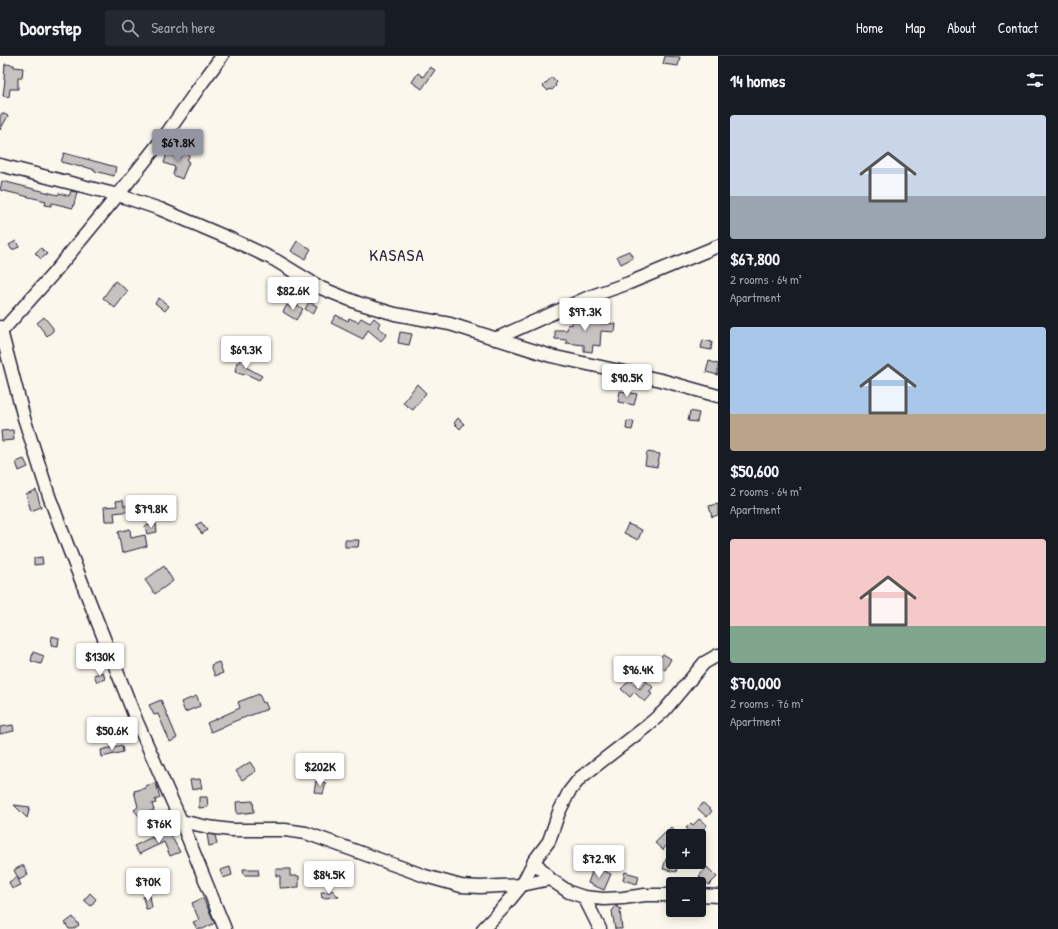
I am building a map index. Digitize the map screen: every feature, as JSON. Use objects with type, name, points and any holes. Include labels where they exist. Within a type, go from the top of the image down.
[{"type":"street","points":[[222,56],[167,133],[118,195],[52,275],[1,329],[24,418],[60,524],[137,722],[181,821],[225,929]]},
{"type":"street","points":[[0,165],[118,195],[160,210],[233,240],[275,260],[321,288],[358,303],[395,314],[450,324],[551,356],[660,380],[717,398]]},
{"type":"street","points":[[495,338],[589,297],[629,283],[718,246]]},
{"type":"street","points":[[484,929],[522,885],[534,861],[549,841],[559,812],[569,792],[580,778],[648,726],[664,711],[704,663],[718,655]]},
{"type":"street","points":[[181,821],[231,830],[286,830],[306,834],[425,876],[461,886],[480,887],[522,885],[550,878]]},
{"type":"street","points":[[534,861],[550,878],[569,892],[584,897],[604,899],[646,895],[666,895]]},
{"type":"street","points":[[706,895],[718,896]]},
{"type":"street","points":[[584,897],[600,929]]},
{"type":"building","points":[[665,56],[680,57],[678,66],[663,64]]},
{"type":"building","points":[[5,64],[23,68],[22,78],[18,78],[18,89],[10,89],[9,97],[3,96]]},
{"type":"building","points":[[430,67],[435,70],[422,89],[412,82],[418,73],[423,77]]},
{"type":"building","points":[[552,77],[557,82],[555,85],[556,86],[552,90],[550,89],[548,91],[543,86]]},
{"type":"building","points":[[2,113],[8,116],[0,130],[0,117]]},
{"type":"building","points":[[183,150],[190,153],[187,161],[189,162],[182,179],[173,175],[175,167],[164,163],[167,153],[180,158]]},
{"type":"building","points":[[64,153],[116,167],[114,176],[82,166],[61,162]]},
{"type":"building","points":[[2,181],[58,195],[59,193],[69,196],[71,191],[77,192],[73,208],[52,203],[51,206],[45,205],[46,201],[0,190]]},
{"type":"building","points":[[16,241],[19,247],[12,250],[9,245]]},
{"type":"building","points":[[297,241],[311,249],[305,259],[291,251]]},
{"type":"building","points":[[41,248],[47,254],[41,259],[35,253]]},
{"type":"building","points":[[629,251],[633,258],[621,264],[617,256]]},
{"type":"building","points":[[115,281],[128,291],[115,308],[103,298]]},
{"type":"building","points":[[159,298],[169,306],[165,311],[155,303]]},
{"type":"building","points":[[309,302],[317,306],[313,314],[305,309]]},
{"type":"building","points":[[294,303],[303,309],[296,320],[283,312],[287,305],[291,308]]},
{"type":"building","points":[[336,315],[348,321],[349,318],[358,322],[361,318],[370,323],[374,318],[380,323],[378,327],[387,334],[381,341],[368,330],[363,339],[331,323]]},
{"type":"building","points":[[586,315],[602,316],[602,323],[616,324],[615,332],[601,331],[600,346],[593,345],[592,352],[584,351],[584,345],[566,343],[567,340],[555,339],[555,330],[567,330],[568,324],[572,325],[573,319],[586,320]]},
{"type":"building","points":[[44,317],[53,328],[53,331],[47,336],[37,323]]},
{"type":"building","points":[[400,332],[412,334],[409,345],[398,343]]},
{"type":"building","points":[[703,340],[712,342],[711,350],[701,348]]},
{"type":"building","points":[[240,359],[247,361],[246,367],[262,376],[259,380],[244,373],[244,375],[235,372],[237,362],[239,363]]},
{"type":"building","points":[[709,361],[718,364],[718,375],[706,372]]},
{"type":"building","points":[[417,384],[426,393],[413,410],[403,403]]},
{"type":"building","points":[[620,391],[637,394],[634,405],[618,402]]},
{"type":"building","points":[[690,411],[699,413],[697,422],[688,421]]},
{"type":"building","points":[[458,418],[464,424],[460,429],[454,423]]},
{"type":"building","points":[[627,421],[634,422],[632,430],[626,429]]},
{"type":"building","points":[[13,430],[14,440],[2,441],[1,431]]},
{"type":"building","points":[[647,452],[660,454],[657,467],[645,465]]},
{"type":"building","points":[[24,459],[28,467],[19,471],[16,462]]},
{"type":"building","points":[[36,490],[41,507],[31,511],[26,494]]},
{"type":"building","points":[[123,500],[124,506],[131,505],[131,511],[114,513],[115,521],[105,521],[104,507],[117,506],[116,501]]},
{"type":"building","points":[[718,504],[718,515],[712,517],[709,506]]},
{"type":"building","points":[[201,522],[207,530],[202,534],[196,525]]},
{"type":"building","points":[[156,524],[157,532],[147,534],[145,526]]},
{"type":"building","points":[[628,524],[642,530],[638,540],[624,533]]},
{"type":"building","points":[[130,529],[131,538],[145,535],[147,546],[122,553],[118,532]]},
{"type":"building","points":[[345,540],[359,540],[358,547],[345,547]]},
{"type":"building","points":[[42,557],[43,564],[34,565],[34,558]]},
{"type":"building","points":[[164,566],[173,581],[155,594],[145,580]]},
{"type":"building","points":[[52,636],[59,638],[58,646],[51,645]]},
{"type":"building","points":[[33,652],[44,656],[41,664],[31,661]]},
{"type":"building","points":[[98,652],[101,660],[91,664],[87,657]]},
{"type":"building","points":[[663,654],[671,659],[665,670],[656,664]]},
{"type":"building","points":[[219,662],[223,673],[215,676],[211,665]]},
{"type":"building","points":[[631,665],[636,670],[631,677],[625,671]]},
{"type":"building","points":[[103,672],[105,679],[97,682],[94,675]]},
{"type":"building","points":[[630,680],[640,689],[646,681],[653,687],[649,692],[652,694],[645,702],[634,692],[630,697],[621,689]]},
{"type":"building","points":[[259,694],[263,703],[265,702],[268,709],[235,721],[211,732],[207,723],[240,708],[238,702]]},
{"type":"building","points":[[197,696],[200,706],[185,712],[181,702]]},
{"type":"building","points":[[161,700],[177,738],[170,742],[158,714],[154,715],[149,705]]},
{"type":"building","points":[[13,725],[14,731],[0,734],[0,727]]},
{"type":"building","points":[[122,745],[123,752],[102,757],[101,750]]},
{"type":"building","points":[[250,762],[256,771],[242,780],[236,771]]},
{"type":"building","points":[[200,779],[202,788],[192,790],[190,780]]},
{"type":"building","points":[[316,781],[326,783],[323,794],[314,792]]},
{"type":"building","points":[[156,783],[160,798],[155,800],[156,803],[152,804],[154,810],[140,817],[134,810],[138,807],[134,791],[146,788],[145,786]]},
{"type":"building","points":[[199,797],[207,797],[208,807],[199,808]]},
{"type":"building","points":[[253,801],[254,812],[237,814],[236,802]]},
{"type":"building","points":[[703,803],[712,811],[707,817],[698,809]]},
{"type":"building","points":[[14,805],[30,807],[27,818]]},
{"type":"building","points":[[699,819],[707,825],[703,829],[686,828],[691,823],[693,825]]},
{"type":"building","points":[[169,832],[180,852],[170,856],[164,842],[139,854],[134,846],[152,837],[153,839]]},
{"type":"building","points":[[666,832],[666,846],[663,850],[655,843]]},
{"type":"building","points":[[207,834],[215,835],[217,844],[209,846]]},
{"type":"building","points":[[666,859],[666,869],[677,869],[676,872],[663,869]]},
{"type":"building","points":[[23,865],[28,875],[19,880],[14,870]]},
{"type":"building","points":[[230,867],[232,875],[223,878],[220,870]]},
{"type":"building","points":[[707,867],[717,877],[709,885],[706,882],[706,877],[699,876]]},
{"type":"building","points":[[243,869],[258,869],[259,875],[244,875]]},
{"type":"building","points":[[276,869],[290,869],[290,876],[299,876],[299,887],[280,888],[280,876],[276,876]]},
{"type":"building","points":[[593,869],[598,871],[599,869],[611,874],[604,890],[588,883]]},
{"type":"building","points":[[625,872],[639,876],[637,884],[623,880]]},
{"type":"building","points":[[17,877],[21,885],[12,889],[9,882]]},
{"type":"building","points":[[332,890],[339,897],[322,898],[321,892],[330,892]]},
{"type":"building","points":[[90,893],[96,899],[91,906],[84,900]]},
{"type":"building","points":[[150,896],[152,908],[146,909],[143,897]]},
{"type":"building","points":[[203,898],[215,923],[203,929],[197,929],[193,922],[199,920],[192,903]]},
{"type":"building","points":[[616,906],[621,909],[622,929],[615,929],[612,911]]},
{"type":"building","points":[[73,917],[79,925],[73,929],[69,929],[65,923]]},
{"type":"district","name":"KASASA","points":[[397,254]]}]
